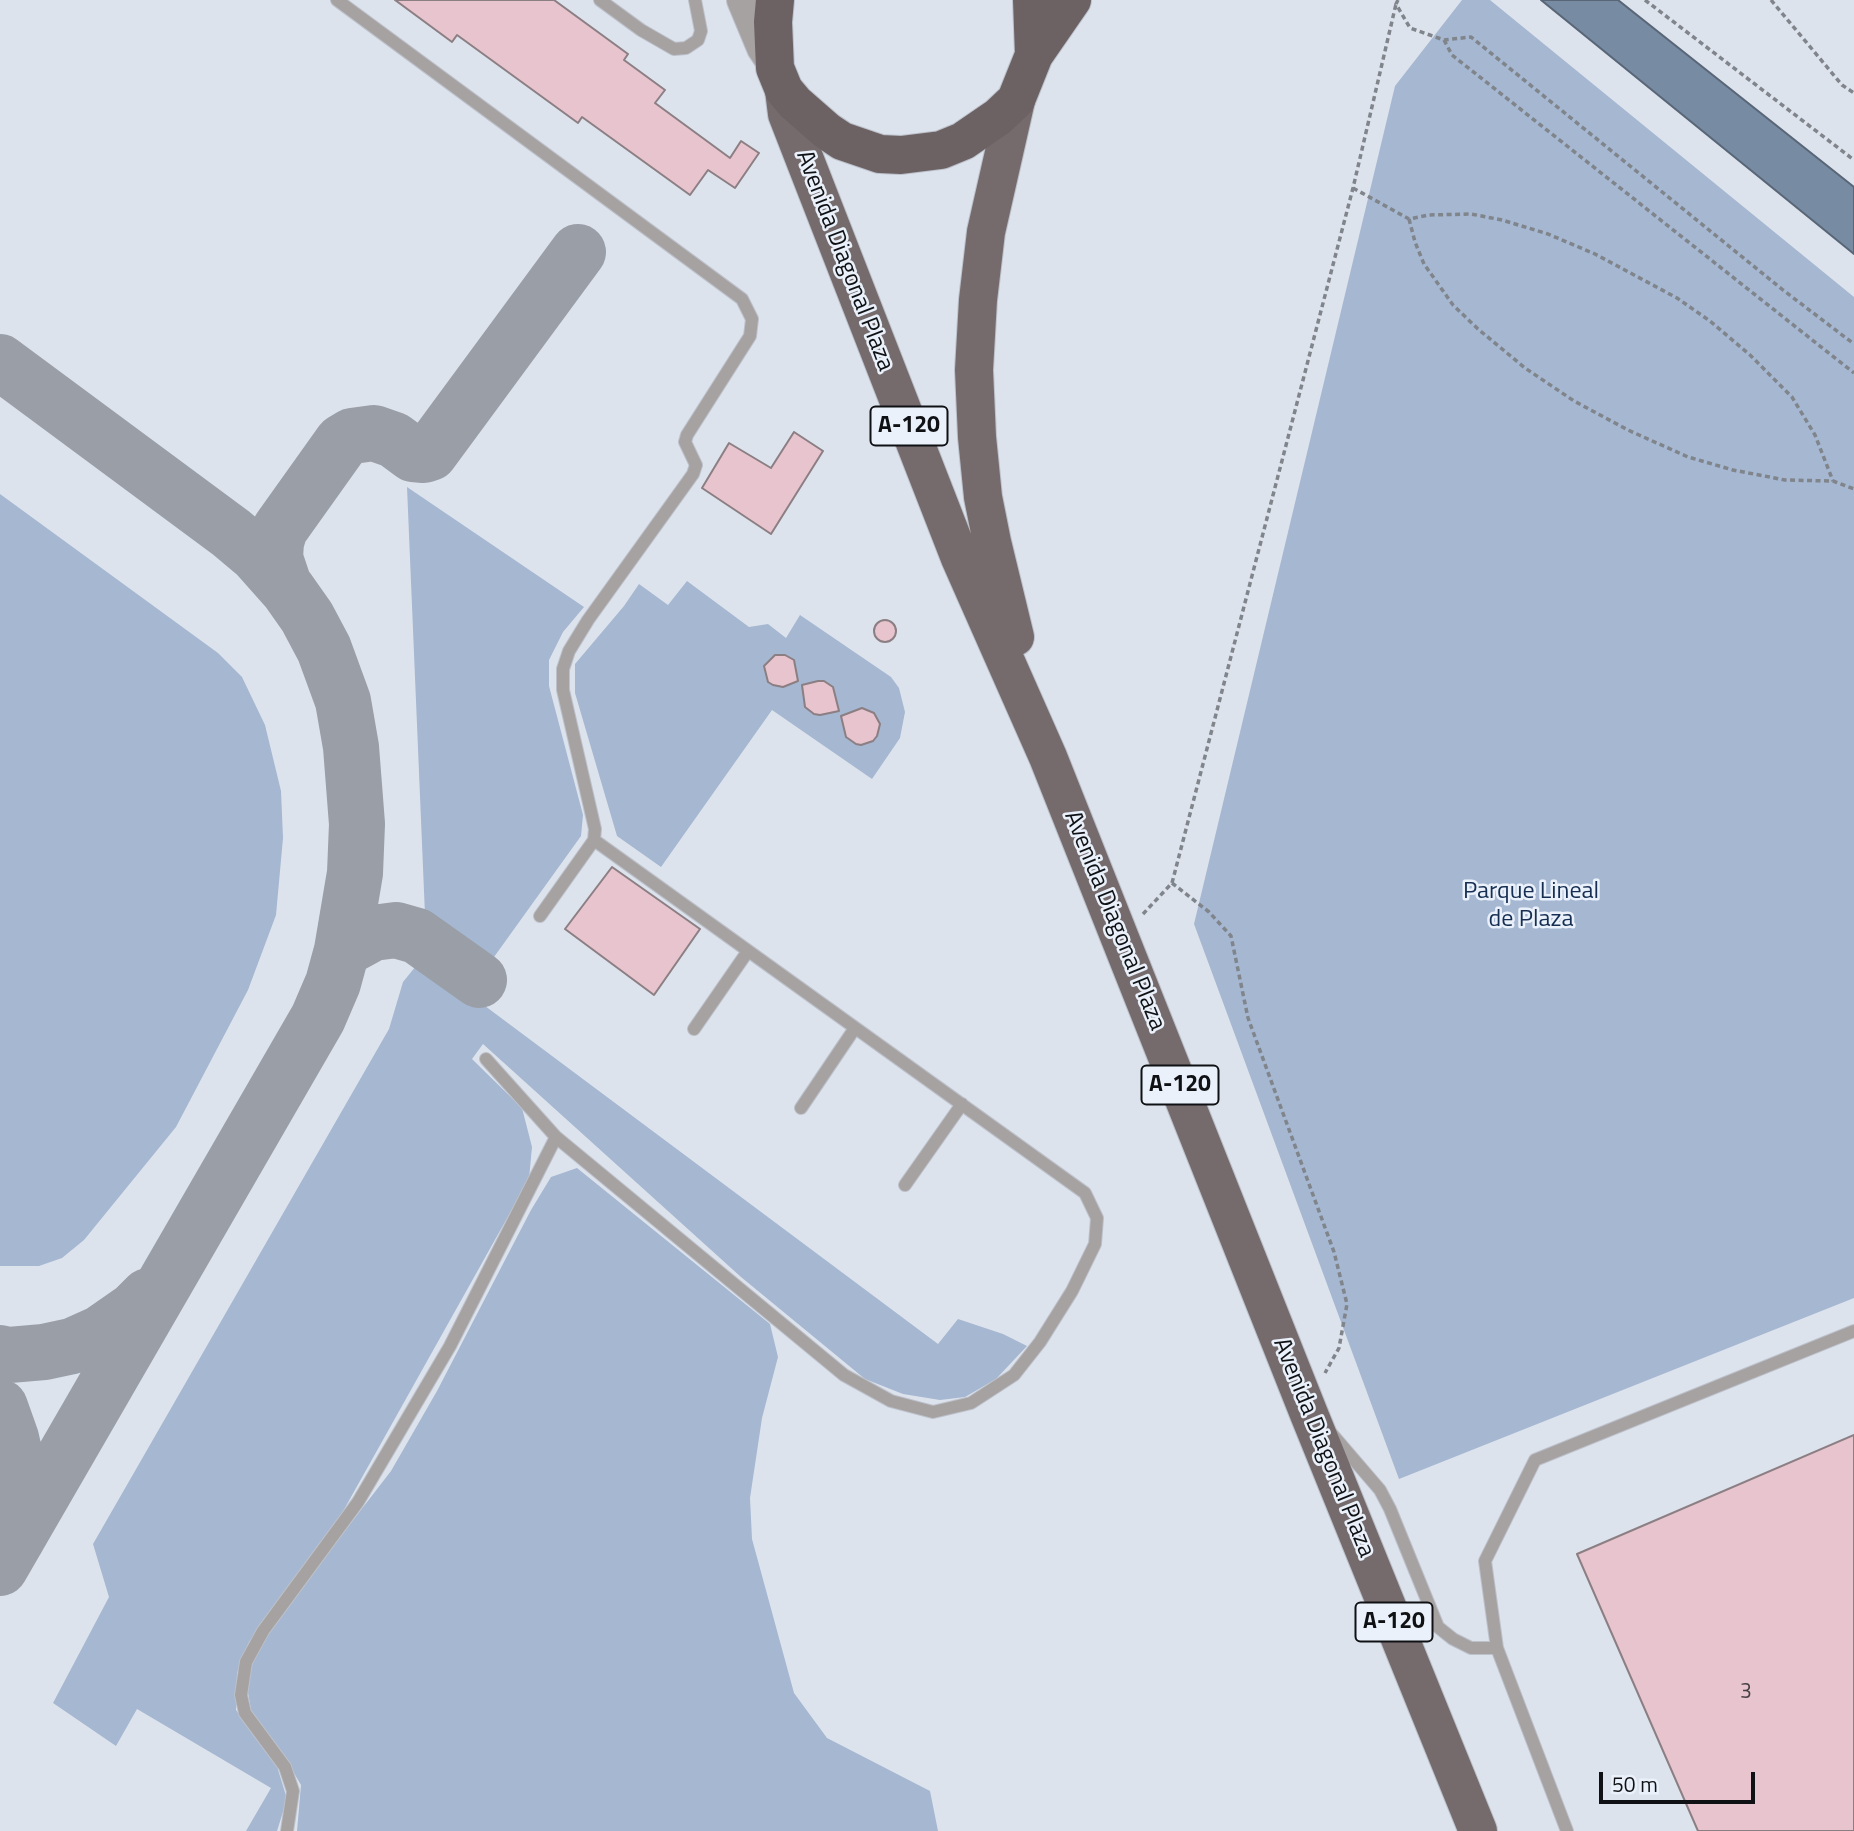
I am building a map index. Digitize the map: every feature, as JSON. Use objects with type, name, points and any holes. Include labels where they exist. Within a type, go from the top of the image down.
[{"type":"highway","points":[[775,0],[773,22],[780,79],[807,115],[842,141],[870,151],[901,155],[941,150],[963,141],[998,117],[1016,100],[1034,55],[1072,0]]},
{"type":"highway","points":[[1032,0],[1034,55]]},
{"type":"main road","name":"Avenida Diagonal Plaza","points":[[780,79],[787,114],[960,558],[1048,757],[1478,1831]]},
{"type":"main road","name":"A-120","points":[[1016,100],[986,232],[978,300],[974,370],[977,437],[992,542],[1048,757]]},
{"type":"street","points":[[742,0],[762,48],[780,79]]},
{"type":"lane","points":[[337,0],[742,299],[752,319],[750,336],[687,435],[685,442],[696,466],[693,474],[588,620],[569,651],[563,669],[563,690],[595,829],[594,840],[540,916]]},
{"type":"lane","points":[[600,0],[641,30],[674,49],[686,48],[698,40],[701,31],[695,0]]},
{"type":"lane","points":[[486,1059],[556,1137],[844,1375],[891,1401],[933,1412],[971,1403],[1014,1375],[1040,1342],[1072,1291],[1095,1244],[1097,1217],[1085,1193],[594,840]]},
{"type":"lane","points":[[694,1029],[748,951]]},
{"type":"lane","points":[[800,1108],[855,1028]]},
{"type":"lane","points":[[905,1185],[962,1104]]},
{"type":"lane","points":[[287,1831],[293,1791],[285,1767],[245,1713],[242,1695],[246,1662],[263,1631],[366,1490],[450,1346],[556,1137]]},
{"type":"lane","points":[[1567,1831],[1497,1647],[1485,1561],[1535,1460],[1854,1331]]},
{"type":"lane","points":[[1304,1400],[1380,1490],[1438,1627],[1453,1639],[1471,1647],[1497,1647]]},
{"type":"path","points":[[1645,0],[1854,160]]},
{"type":"path","points":[[1770,0],[1842,85],[1854,93]]},
{"type":"path","points":[[1397,2],[1410,28],[1444,40],[1471,37],[1783,290],[1854,344]]},
{"type":"path","points":[[1121,937],[1172,883],[1353,188],[1397,2]]},
{"type":"path","points":[[1444,40],[1452,55],[1854,373]]},
{"type":"path","points":[[1353,188],[1409,219],[1452,213],[1502,220],[1548,234],[1595,254],[1677,298],[1720,330],[1773,376],[1792,397],[1815,435],[1833,481]]},
{"type":"path","points":[[1409,219],[1424,264],[1453,305],[1525,368],[1574,401],[1628,430],[1688,457],[1733,470],[1785,480],[1833,481],[1854,489]]},
{"type":"path","points":[[1172,883],[1209,912],[1231,936],[1248,1018],[1334,1252],[1348,1304],[1339,1348],[1304,1400]]},
{"type":"green space","name":"Parque Lineal de Plaza","points":[[1462,0],[1490,0],[1854,297],[1854,1298],[1399,1479],[1194,924],[1395,86]]},
{"type":"green space","points":[[407,487],[584,607],[563,632],[549,660],[549,686],[583,815],[581,836],[494,957],[483,957],[425,915]]},
{"type":"green space","points":[[0,494],[218,653],[242,677],[265,725],[281,791],[283,838],[276,915],[248,990],[176,1127],[84,1240],[62,1258],[39,1266],[0,1266]]},
{"type":"green space","points":[[687,581],[749,627],[768,624],[786,638],[800,615],[891,677],[899,688],[905,712],[900,738],[872,779],[772,710],[661,867],[617,836],[575,693],[575,664],[639,584],[668,605]]},
{"type":"green space","points":[[420,961],[469,994],[938,1344],[958,1319],[1003,1334],[1027,1346],[996,1379],[965,1397],[940,1400],[903,1394],[865,1379],[741,1277],[483,1044],[472,1059],[522,1108],[532,1147],[529,1179],[337,1522],[311,1564],[249,1642],[237,1673],[236,1710],[276,1763],[287,1799],[277,1831],[246,1831],[271,1788],[137,1709],[116,1746],[53,1703],[109,1597],[93,1544],[389,1029],[403,982]]},
{"type":"green space","points":[[577,1168],[770,1324],[778,1357],[762,1418],[750,1498],[752,1539],[794,1693],[827,1738],[930,1791],[938,1831],[297,1831],[301,1785],[251,1710],[247,1687],[253,1660],[269,1629],[391,1471],[437,1391],[531,1210],[551,1177]]},
{"type":"shaded area","points":[[1541,0],[1618,0],[1854,187],[1854,254]]},
{"type":"building","points":[[395,0],[554,0],[628,54],[624,60],[665,90],[655,103],[730,158],[741,141],[759,153],[735,188],[708,170],[690,195],[582,117],[578,123],[457,35],[452,42]]},
{"type":"building","points":[[794,432],[823,451],[771,534],[702,488],[729,443],[771,468]]},
{"type":"building","points":[[885,620],[893,623],[896,631],[893,639],[885,642],[877,639],[874,631],[877,623]]},
{"type":"building","points":[[775,655],[785,655],[794,660],[798,681],[783,687],[768,682],[764,666]]},
{"type":"building","points":[[824,681],[833,687],[839,711],[820,715],[805,707],[802,685]]},
{"type":"building","points":[[862,708],[874,713],[880,724],[873,741],[861,745],[846,737],[841,716]]},
{"type":"building","points":[[612,867],[700,929],[654,995],[565,929]]},
{"type":"building","points":[[1854,1435],[1854,1831],[1698,1831],[1577,1554]]},
{"type":"taxiway","points":[[284,585],[275,558],[280,529],[342,442],[352,436],[374,433],[394,440],[413,454],[430,453],[578,252]]},
{"type":"taxiway","points":[[0,362],[231,533],[256,554],[288,590],[307,617],[324,649],[343,701],[351,747],[357,824],[355,873],[342,950],[333,983],[318,1018],[0,1568]]},
{"type":"taxiway","points":[[342,950],[373,933],[396,930],[417,936],[479,980]]},
{"type":"taxiway","points":[[0,1353],[9,1355],[44,1352],[72,1346],[101,1333],[134,1310],[148,1296]]},
{"type":"taxiway","points":[[0,1407],[19,1473],[17,1539]]}]
